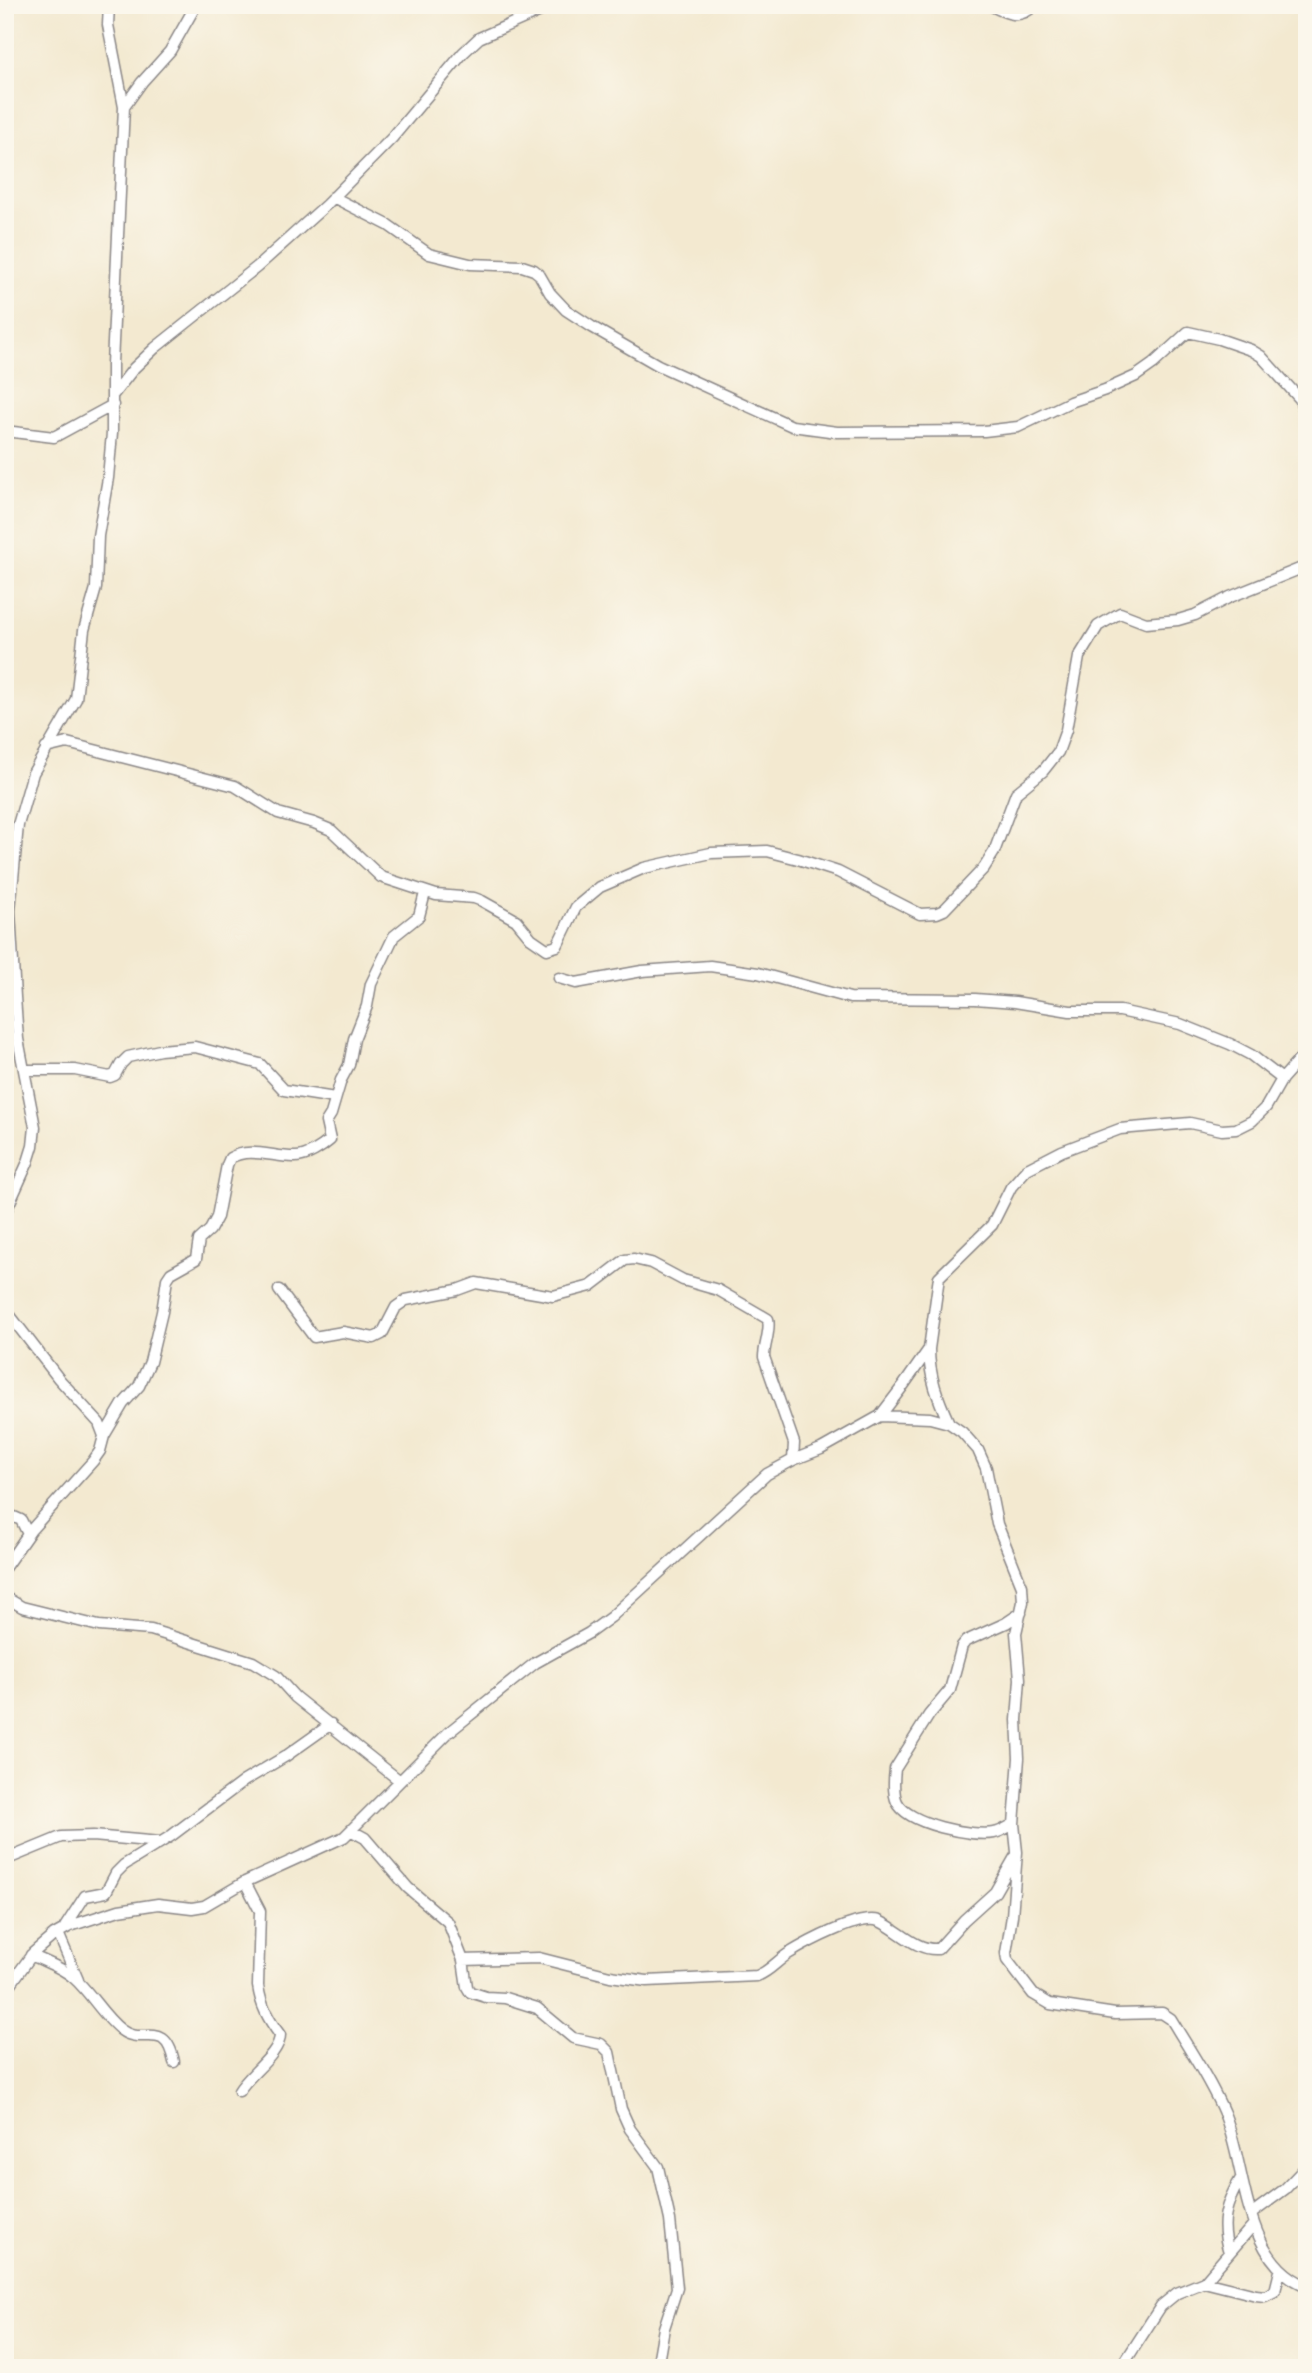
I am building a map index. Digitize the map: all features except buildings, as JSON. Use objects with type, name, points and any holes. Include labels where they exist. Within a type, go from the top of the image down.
[{"type":"street","points":[[5,1213],[33,1146],[35,1126],[18,1039],[10,911],[19,825],[28,785],[46,748],[76,699],[83,630],[97,579],[98,536],[108,478],[124,107],[110,35],[109,5]]},
{"type":"street","points":[[124,107],[170,51],[196,5]]},
{"type":"street","points":[[5,431],[54,437],[112,401],[134,368],[155,348],[257,267],[393,138],[478,38],[554,5]]},
{"type":"street","points":[[990,5],[1014,15],[1022,15],[1035,5]]},
{"type":"street","points":[[333,197],[388,225],[429,254],[470,264],[522,266],[534,270],[566,310],[592,327],[658,365],[792,426],[837,432],[984,431],[1018,427],[1070,402],[1136,376],[1188,332],[1251,350],[1261,356],[1303,395],[1307,419]]},
{"type":"street","points":[[46,748],[67,743],[235,786],[278,813],[331,830],[381,877],[425,892],[482,901],[516,920],[539,945],[552,949],[562,940],[576,907],[600,887],[616,878],[653,865],[711,853],[766,851],[838,872],[920,914],[937,914],[984,868],[994,852],[1016,793],[1043,771],[1058,752],[1066,730],[1074,673],[1079,657],[1098,625],[1120,613],[1146,623],[1160,623],[1195,615],[1230,597],[1307,566]]},
{"type":"street","points":[[5,1567],[28,1534],[93,1461],[123,1404],[139,1386],[150,1362],[167,1279],[171,1273],[196,1259],[199,1240],[214,1226],[230,1158],[234,1155],[254,1153],[299,1157],[322,1146],[331,1138],[326,1125],[341,1080],[349,1065],[371,985],[394,936],[419,916],[425,892]]},
{"type":"street","points":[[559,978],[576,983],[642,971],[710,966],[758,973],[850,998],[975,999],[1070,1011],[1120,1011],[1180,1024],[1230,1044],[1251,1055],[1282,1079]]},
{"type":"street","points":[[25,1070],[67,1069],[110,1077],[115,1075],[128,1057],[160,1050],[195,1047],[260,1063],[284,1090],[335,1098]]},
{"type":"street","points":[[949,1423],[932,1381],[929,1366],[939,1277],[992,1225],[1011,1187],[1027,1169],[1062,1151],[1120,1129],[1190,1123],[1222,1130],[1236,1129],[1252,1121],[1266,1107],[1282,1079],[1307,1051]]},
{"type":"street","points":[[279,1290],[314,1337],[343,1332],[374,1338],[382,1334],[396,1307],[406,1300],[457,1290],[476,1283],[553,1296],[591,1286],[625,1260],[651,1263],[683,1280],[718,1290],[768,1319],[764,1357],[794,1443],[793,1460]]},
{"type":"street","points":[[5,1309],[59,1379],[99,1423],[104,1436]]},
{"type":"street","points":[[61,1931],[119,1910],[158,1904],[192,1908],[204,1906],[245,1882],[334,1842],[352,1831],[449,1732],[535,1663],[589,1633],[611,1617],[767,1474],[821,1449],[880,1416],[904,1387],[929,1349]]},
{"type":"street","points":[[880,1416],[930,1418],[949,1423],[962,1432],[978,1450],[986,1468],[997,1524],[1022,1586],[1021,1613],[1016,1633],[1020,1679],[1017,1720],[1019,1758],[1014,1824],[1017,1852],[1006,1953],[1009,1963],[1033,1994],[1050,2004],[1115,2014],[1167,2015],[1223,2112],[1253,2219],[1280,2271],[1307,2286]]},
{"type":"street","points":[[5,1513],[21,1520],[28,1534]]},
{"type":"street","points":[[5,1597],[22,1607],[80,1622],[151,1630],[240,1656],[268,1670],[295,1697],[400,1781]]},
{"type":"street","points":[[1014,1824],[997,1832],[985,1833],[944,1828],[910,1816],[897,1802],[894,1777],[895,1769],[929,1715],[950,1690],[962,1646],[966,1641],[1006,1623],[1021,1613]]},
{"type":"street","points":[[5,1992],[31,1955],[61,1931],[88,1894],[106,1892],[119,1869],[331,1724]]},
{"type":"street","points":[[352,1831],[370,1843],[408,1888],[444,1917],[463,1960],[470,1992],[486,1997],[505,1998],[537,2008],[573,2038],[601,2044],[609,2052],[621,2109],[630,2129],[658,2167],[670,2220],[677,2288],[664,2328],[657,2368]]},
{"type":"street","points":[[5,1860],[61,1837],[93,1836],[160,1842]]},
{"type":"street","points":[[463,1960],[539,1958],[610,1976],[647,1981],[757,1976],[766,1973],[789,1954],[823,1935],[869,1920],[879,1922],[923,1947],[937,1949],[995,1892],[1017,1852]]},
{"type":"street","points":[[239,2091],[274,2051],[280,2040],[280,2035],[263,2010],[258,1986],[260,1911],[245,1882]]},
{"type":"street","points":[[61,1931],[79,1983]]},
{"type":"street","points":[[31,1955],[61,1969],[79,1983],[123,2032],[156,2036],[166,2041],[172,2049],[174,2062]]},
{"type":"street","points":[[1121,2368],[1161,2306],[1177,2293],[1204,2282],[1253,2219],[1307,2166]]},
{"type":"street","points":[[1228,2252],[1222,2231],[1230,2197],[1240,2180]]},
{"type":"street","points":[[1204,2282],[1265,2295],[1275,2291],[1280,2271]]}]
